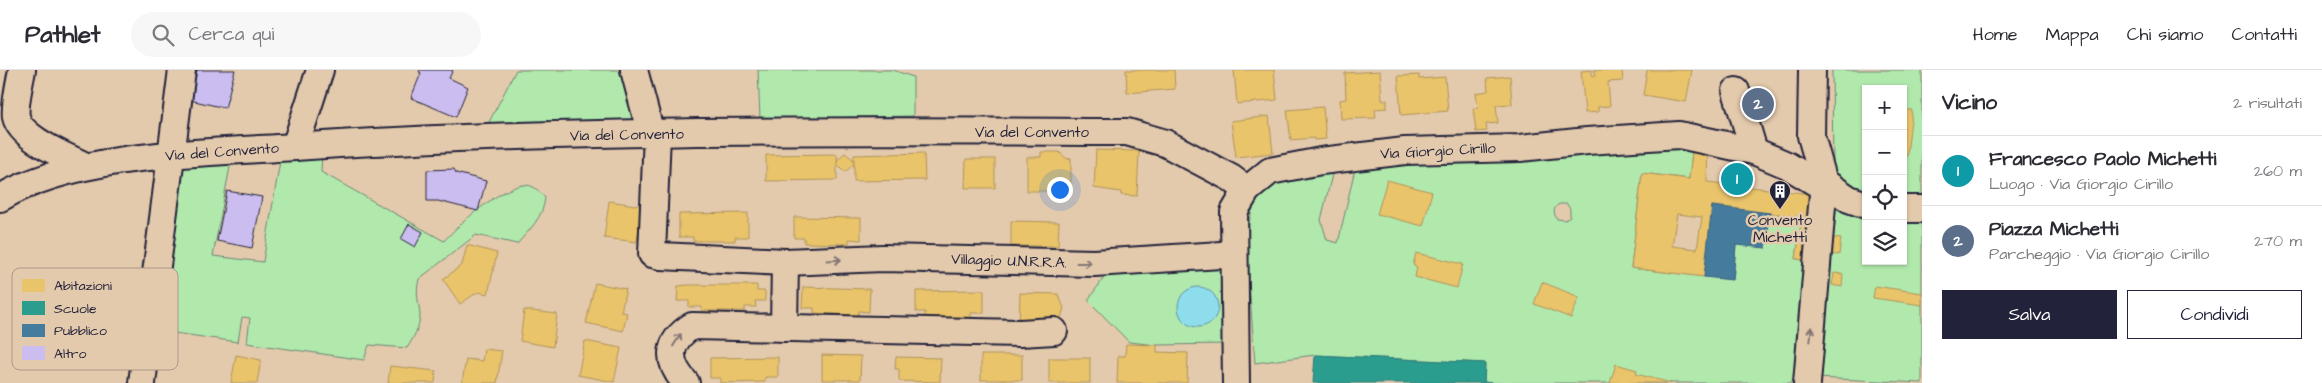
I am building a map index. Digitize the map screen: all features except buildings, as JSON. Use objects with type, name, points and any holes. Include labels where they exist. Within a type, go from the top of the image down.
[{"type":"street","points":[[22,70],[16,116],[21,126],[34,139],[85,166]]},
{"type":"street","points":[[156,268],[182,70]]},
{"type":"street","points":[[295,147],[320,70]]},
{"type":"street","points":[[634,70],[654,134]]},
{"type":"street","points":[[1807,383],[1824,182],[1811,136],[1812,70]]},
{"type":"street","points":[[1736,91],[1754,151]]},
{"type":"street","name":"Via del Convento","points":[[0,198],[13,190],[85,166],[170,156],[426,138],[847,131],[1127,132],[1165,143],[1231,178],[1247,190]]},
{"type":"street","name":"Villaggio U.N.R.R.A.","points":[[654,134],[652,254],[667,257],[785,262],[883,258],[1094,263],[1220,255],[1233,257]]},
{"type":"street","name":"Via Giorgio Cirillo","points":[[1236,383],[1233,257],[1234,212],[1247,190],[1270,171],[1321,161],[1405,150],[1520,148],[1587,141],[1679,135],[1754,151],[1787,165],[1818,184],[1824,182],[1849,198],[1862,203]]},
{"type":"street","points":[[1907,209],[1922,209]]},
{"type":"street","points":[[784,328],[785,262]]},
{"type":"street","points":[[686,383],[674,368],[672,350],[675,341],[692,326],[1020,333],[1054,332]]},
{"type":"street","points":[[142,383],[144,370]]},
{"type":"green space","points":[[516,70],[632,70],[645,126],[487,126]]},
{"type":"green space","points":[[758,70],[893,70],[913,77],[913,116],[760,119]]},
{"type":"green space","points":[[1832,70],[1922,70],[1922,205],[1907,205],[1907,85],[1862,85],[1862,195],[1841,181],[1833,168]]},
{"type":"green space","points":[[1693,143],[1689,179],[1642,173],[1631,268],[1733,280],[1736,245],[1770,213],[1802,217],[1796,259],[1812,261],[1802,383],[1492,383],[1484,382],[1485,363],[1315,355],[1255,363],[1247,254],[1249,223],[1254,201],[1272,179],[1335,162],[1321,220],[1327,240],[1338,243],[1357,160]],"holes":[[[1559,204],[1567,204],[1570,209],[1570,217],[1565,220],[1557,219],[1554,213],[1556,207]]]},
{"type":"green space","points":[[322,152],[321,172],[444,241],[481,208],[514,188],[523,185],[533,187],[545,198],[544,205],[535,223],[517,244],[476,235],[419,279],[417,294],[420,319],[412,341],[407,348],[369,345],[364,360],[247,343],[250,318],[242,317],[238,342],[178,334],[178,268],[161,268],[175,163],[232,156],[213,256],[263,262],[281,155]]},
{"type":"green space","points":[[1835,195],[1862,209],[1862,265],[1907,265],[1907,217],[1922,217],[1922,383],[1817,378]]},
{"type":"green space","points":[[1230,260],[1229,344],[1157,345],[1129,342],[1088,300],[1111,268]]},
{"type":"water","points":[[1202,287],[1209,290],[1215,296],[1218,307],[1217,315],[1209,324],[1202,327],[1194,327],[1187,324],[1179,315],[1178,303],[1181,296],[1190,288]]},
{"type":"place","name":"Piazza Michetti","points":[[1758,104]]},
{"type":"place","name":"Francesco Paolo Michetti","points":[[1737,179]]},
{"type":"place","name":"Convento Michetti","points":[[1780,210]]}]
